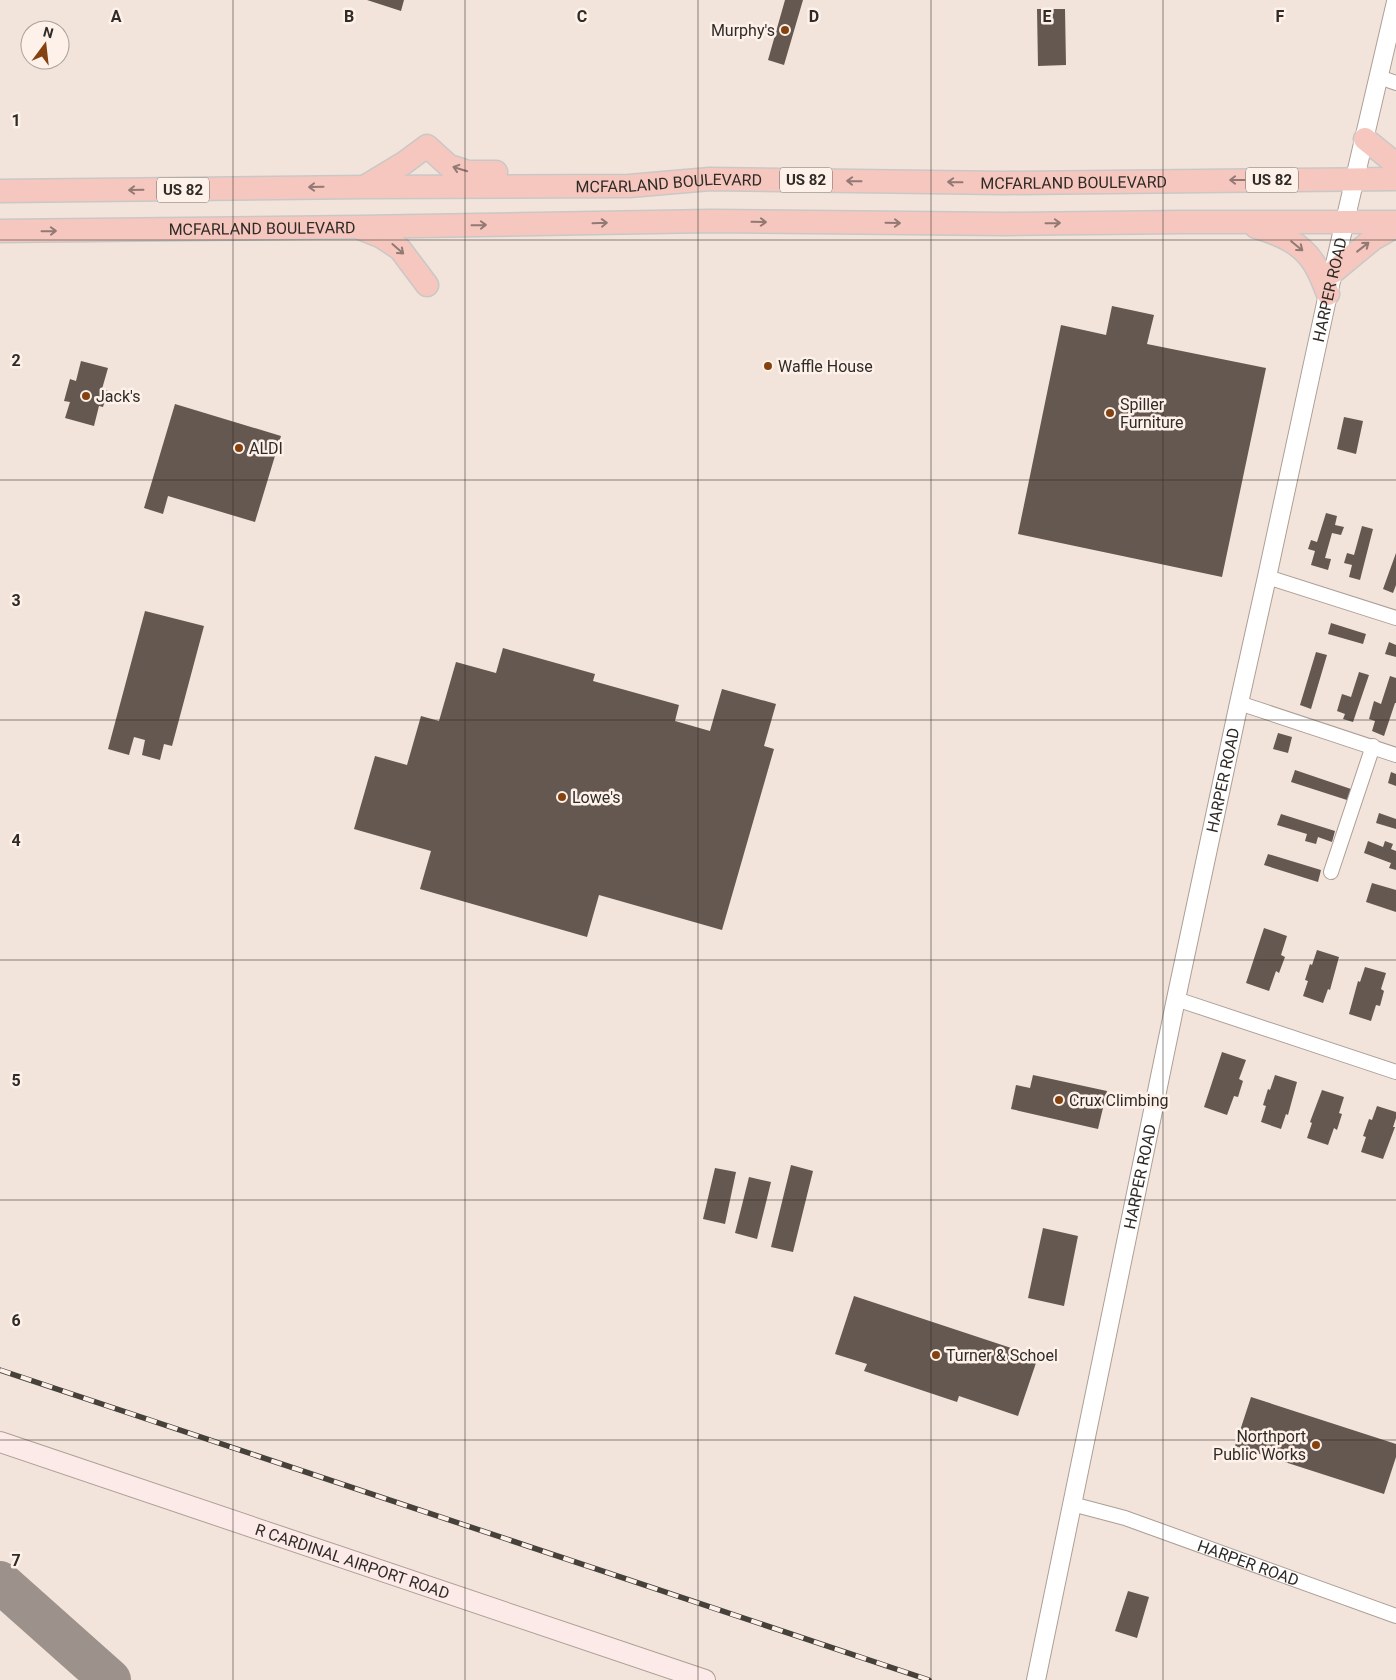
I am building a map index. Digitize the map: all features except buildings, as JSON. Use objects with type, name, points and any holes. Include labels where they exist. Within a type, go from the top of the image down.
[{"type":"highway","points":[[1365,139],[1396,164]]},
{"type":"highway","points":[[365,187],[404,164],[428,146],[449,166],[468,172],[590,174],[629,186]]},
{"type":"highway","name":"MCFARLAND BOULEVARD","points":[[0,192],[365,187],[629,186],[710,178],[1004,183],[1396,179]]},
{"type":"highway","name":"MCFARLAND BOULEVARD","points":[[0,231],[358,228],[710,221],[1005,224],[1396,222]]},
{"type":"highway","points":[[1236,222],[1274,232],[1297,244],[1315,264],[1328,294]]},
{"type":"highway","points":[[1333,272],[1373,239],[1396,226]]},
{"type":"highway","points":[[358,228],[382,238],[400,249],[426,285]]},
{"type":"main road","name":"R CARDINAL AIRPORT ROAD","points":[[0,1442],[705,1680]]},
{"type":"street","name":"HARPER ROAD","points":[[1036,1680],[1239,703],[1344,222],[1396,2]]},
{"type":"street","points":[[1379,77],[1396,83]]},
{"type":"street","points":[[1267,577],[1396,618]]},
{"type":"street","points":[[1239,703],[1396,754]]},
{"type":"street","points":[[1331,872],[1372,746]]},
{"type":"street","points":[[1176,999],[1396,1072]]},
{"type":"street","name":"HARPER ROAD","points":[[1072,1504],[1126,1518],[1396,1616]]},
{"type":"taxiway","points":[[0,1582],[110,1680]]},
{"type":"railway","points":[[0,1370],[929,1680]]},
{"type":"place","name":"Murphy's","points":[[785,30]]},
{"type":"place","name":"Waffle House","points":[[768,366]]},
{"type":"place","name":"Jack's","points":[[86,396]]},
{"type":"place","name":"Spiller Furniture","points":[[1110,413]]},
{"type":"place","name":"ALDI","points":[[239,448]]},
{"type":"place","name":"Lowe's","points":[[562,797]]},
{"type":"place","name":"Crux Climbing","points":[[1059,1100]]},
{"type":"place","name":"Turner & Schoel","points":[[936,1355]]},
{"type":"place","name":"Northport Public Works","points":[[1316,1445]]}]
